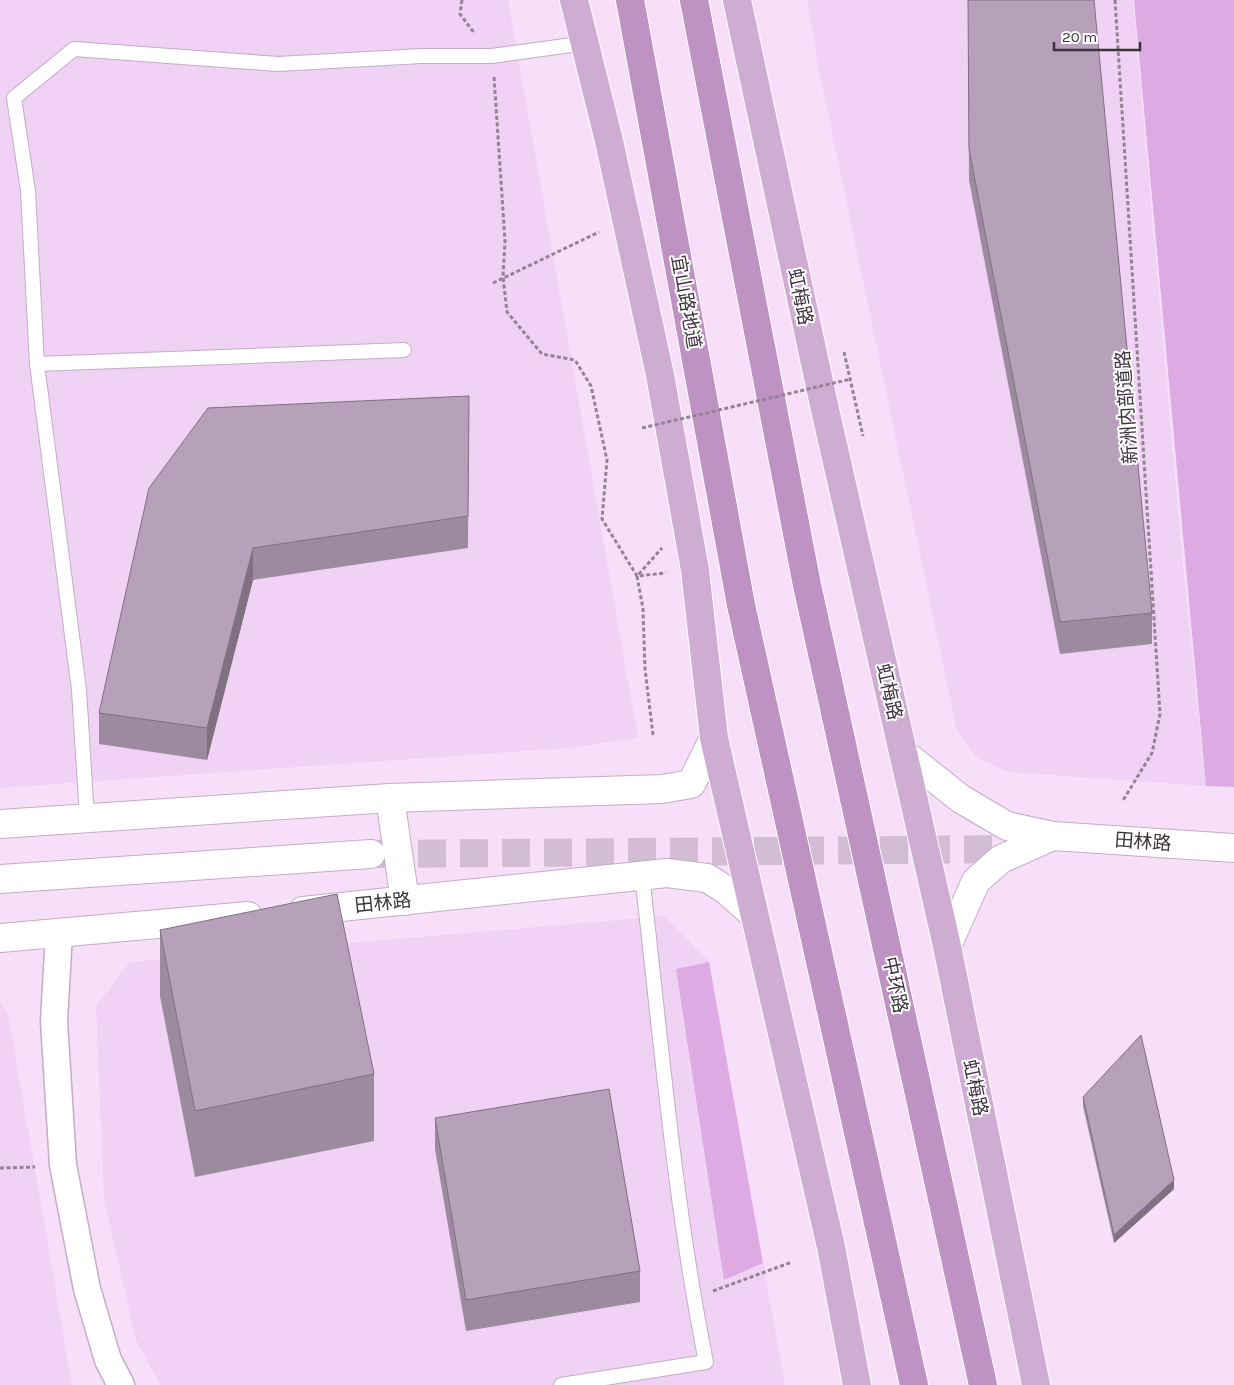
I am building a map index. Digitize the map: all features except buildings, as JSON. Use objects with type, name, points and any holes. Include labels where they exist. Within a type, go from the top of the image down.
[{"type":"highway","name":"宜山路地道","points":[[630,0],[741,605],[906,1350]]},
{"type":"highway","name":"中环路","points":[[694,0],[807,585],[983,1385]]},
{"type":"highway","points":[[973,1336],[989,1385]]},
{"type":"highway","points":[[906,1350],[909,1385]]},
{"type":"highway","points":[[906,1350],[914,1385]]},
{"type":"main road","points":[[574,0],[586,43],[658,365],[695,570],[714,738],[831,1247],[857,1385]]},
{"type":"main road","name":"虹梅路","points":[[737,0],[824,405],[946,946],[1036,1385]]},
{"type":"street","points":[[0,824],[390,798],[662,789],[691,784],[714,738]]},
{"type":"street","name":"田林路","points":[[903,753],[961,799],[1007,826],[1052,836],[1234,848]]},
{"type":"street","points":[[390,798],[405,901]]},
{"type":"street","name":"田林路","points":[[946,946],[976,881],[1001,859],[1052,836]]},
{"type":"street","points":[[0,880],[371,854]]},
{"type":"street","name":"田林路","points":[[0,938],[405,901],[667,873],[707,878],[726,890],[754,914]]},
{"type":"street","points":[[59,934],[54,1021],[63,1165],[87,1289],[108,1360],[121,1385]]},
{"type":"lane","points":[[87,817],[79,690],[37,364],[28,191],[14,98],[74,49],[278,64],[421,56],[492,56],[586,43]]},
{"type":"lane","points":[[37,364],[404,350]]},
{"type":"lane","points":[[561,1385],[706,1362],[694,1299],[658,1032],[642,876]]},
{"type":"path","points":[[462,0],[460,14],[492,56],[505,241],[503,277],[508,312],[542,354],[575,360],[591,386],[607,460],[602,519],[637,576],[643,609],[645,669],[653,735]]},
{"type":"path","name":"新洲内部道路","points":[[1115,0],[1160,714],[1152,752],[1122,802]]},
{"type":"path","points":[[493,283],[602,230]]},
{"type":"path","points":[[642,428],[851,378]]},
{"type":"path","points":[[637,576],[664,545]]},
{"type":"path","points":[[637,576],[695,570]]},
{"type":"path","points":[[0,1168],[63,1165]]},
{"type":"path","points":[[694,1299],[792,1262]]},
{"type":"shaded area","points":[[0,0],[508,0],[638,738],[568,748],[0,788]]},
{"type":"shaded area","points":[[807,0],[1133,0],[1182,556],[1206,786],[1008,772],[977,758],[957,731],[819,70]]},
{"type":"shaded area","points":[[1134,0],[1234,0],[1234,787],[1206,786]]},
{"type":"shaded area","points":[[665,916],[709,962],[785,1385],[160,1385],[136,1340],[104,1199],[96,1006],[130,962]]},
{"type":"shaded area","points":[[709,962],[763,1263],[724,1280],[676,969]]},
{"type":"shaded area","points":[[0,1003],[8,1013],[72,1385],[0,1385]]},
{"type":"tunnel","points":[[376,854],[1030,849]]}]
